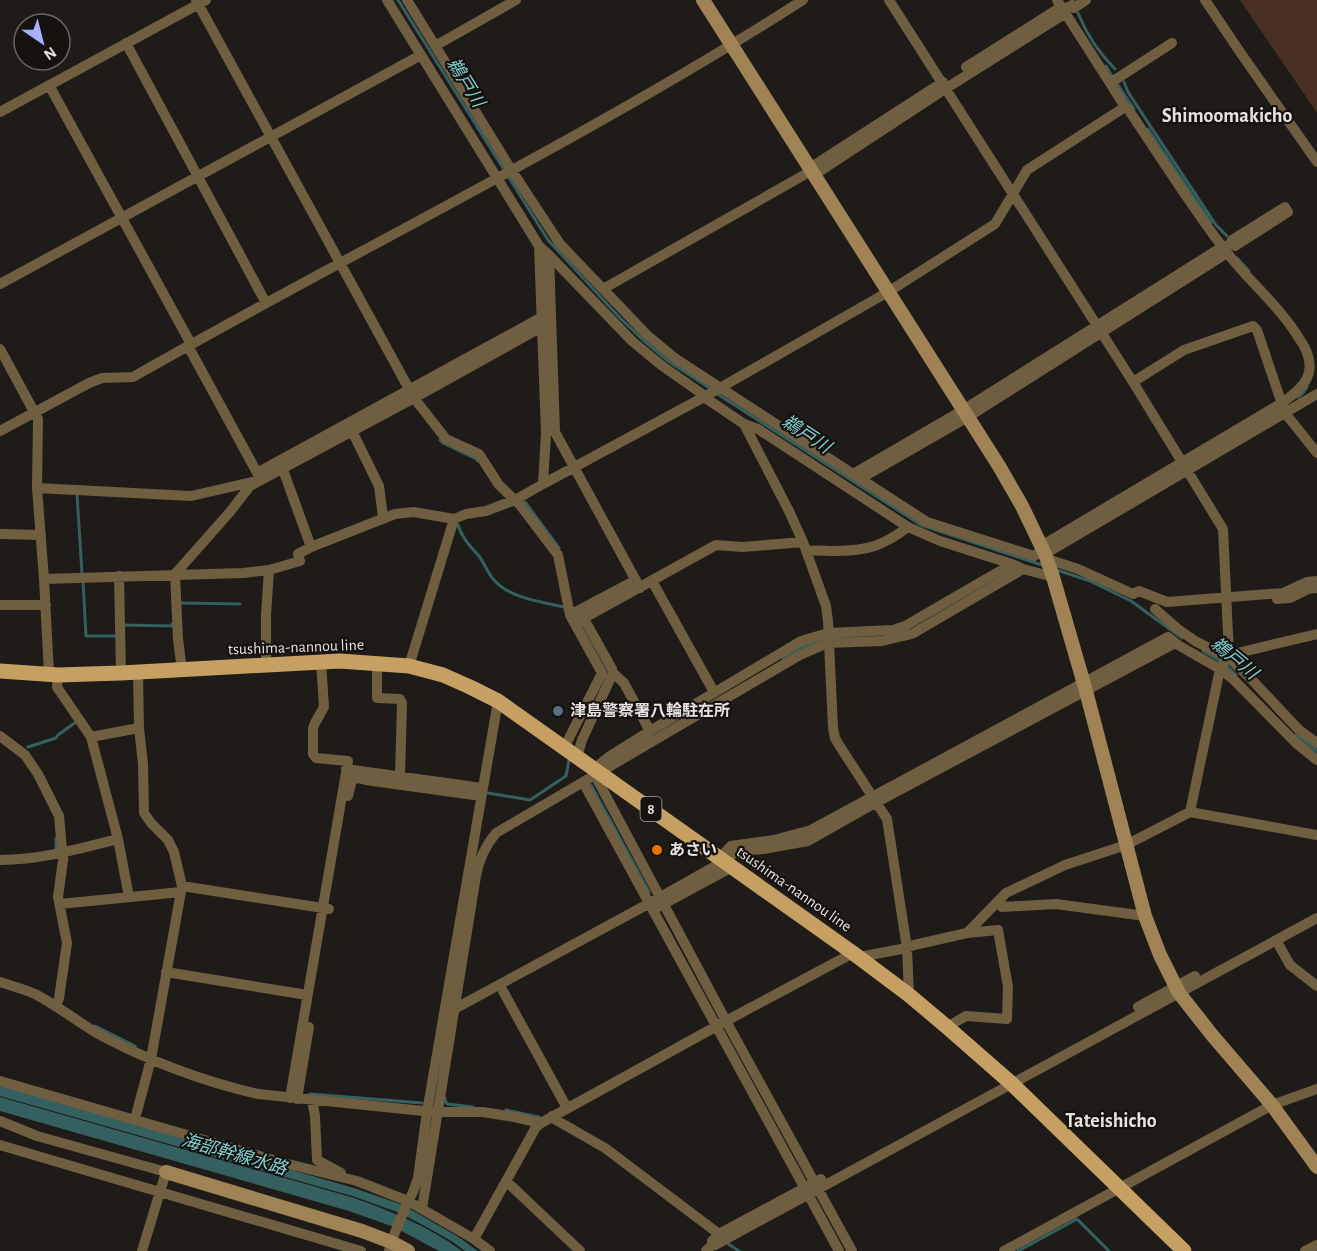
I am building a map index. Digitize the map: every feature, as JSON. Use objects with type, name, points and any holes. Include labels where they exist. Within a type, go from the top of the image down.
[{"type":"main road","name":"tsushima-nannou line","points":[[0,671],[121,674],[340,661],[409,666],[443,675],[470,687],[498,701],[597,770],[909,995],[1009,1081],[1184,1251]]},
{"type":"street","points":[[387,0],[419,53],[505,175],[560,244],[647,335],[676,359],[927,522],[1078,569],[1133,594],[1139,591],[1157,604],[1178,629],[1254,682],[1299,730],[1317,743]]},
{"type":"street","points":[[406,0],[433,43],[505,175],[539,246],[633,341],[661,365],[744,424],[758,429],[908,527],[940,541],[1023,569]]},
{"type":"street","points":[[433,43],[502,0]]},
{"type":"street","points":[[433,43],[516,0]]},
{"type":"street","points":[[703,0],[999,466],[1022,506],[1047,560],[1084,687],[1144,916],[1160,955],[1177,990],[1272,1105],[1317,1167]]},
{"type":"street","points":[[0,431],[89,383],[102,378],[133,377],[339,263],[505,175],[732,45],[803,0]]},
{"type":"street","points":[[889,0],[1133,382],[1223,529],[1227,600],[1225,662],[1190,812]]},
{"type":"street","points":[[603,289],[812,171],[1066,6],[1074,8],[1086,0]]},
{"type":"street","points":[[1205,0],[1317,162]]},
{"type":"street","points":[[0,112],[200,1],[269,134],[412,394],[446,439],[479,454],[499,484],[520,504],[558,555],[576,619],[602,673],[564,748]]},
{"type":"street","points":[[1066,6],[1125,108],[1128,109],[1226,248],[1288,321],[1303,344],[1308,356],[1309,375],[1305,384],[1283,408]]},
{"type":"street","points":[[126,43],[266,303]]},
{"type":"street","points":[[1110,83],[1172,43]]},
{"type":"street","points":[[0,284],[197,173],[419,53]]},
{"type":"street","points":[[49,85],[121,215],[259,476]]},
{"type":"street","points":[[44,579],[243,573],[268,570],[300,561],[298,554],[311,547],[383,517],[414,512],[454,519],[466,514],[486,511],[515,500],[706,396],[888,292],[995,224],[1027,170],[1125,108]]},
{"type":"street","points":[[856,476],[966,414],[1226,248],[1235,246],[1288,212],[1285,207],[1232,240],[1226,248]]},
{"type":"street","points":[[0,277],[121,215]]},
{"type":"street","points":[[539,246],[546,433],[543,484]]},
{"type":"street","points":[[549,255],[555,432],[633,587]]},
{"type":"street","points":[[182,670],[178,639],[176,574],[259,476],[542,322]]},
{"type":"street","points":[[1133,382],[1184,350],[1253,326],[1257,330],[1283,408],[1317,453]]},
{"type":"street","points":[[0,350],[38,419],[37,488],[53,674],[57,687],[91,737],[118,839],[129,897]]},
{"type":"street","points":[[37,488],[191,496],[282,467],[352,430],[412,394]]},
{"type":"street","points":[[597,770],[828,638],[882,640],[912,634],[1023,569],[1047,560],[1186,466],[1283,408],[1317,394]]},
{"type":"street","points":[[744,424],[789,511],[826,606],[835,738],[887,819],[907,948],[909,995]]},
{"type":"street","points":[[352,430],[379,486],[383,517]]},
{"type":"street","points":[[282,467],[311,547]]},
{"type":"street","points":[[409,666],[454,519]]},
{"type":"street","points":[[576,619],[633,587],[652,581],[716,545],[804,547],[835,551],[872,548],[908,527]]},
{"type":"street","points":[[0,534],[41,535]]},
{"type":"street","points":[[391,1243],[418,1178],[454,1011],[479,861],[496,833],[583,782],[610,756],[801,641],[893,630],[905,626],[1012,564]]},
{"type":"street","points":[[266,665],[268,570]]},
{"type":"street","points":[[119,576],[121,674]]},
{"type":"street","points":[[1227,600],[1283,593],[1317,580]]},
{"type":"street","points":[[652,581],[714,692]]},
{"type":"street","points":[[1157,604],[1290,598],[1308,589],[1317,588]]},
{"type":"street","points":[[0,605],[46,604]]},
{"type":"street","points":[[576,619],[613,673],[624,683],[650,731]]},
{"type":"street","points":[[454,1011],[457,1016],[503,991],[657,903],[725,862],[737,851],[808,841],[875,799],[1084,687],[1175,643],[1225,662],[1317,634]]},
{"type":"street","points":[[293,1098],[326,908],[348,761],[316,758],[313,754],[313,728],[324,707],[321,662]]},
{"type":"street","points":[[1225,662],[1233,679],[1296,743],[1317,760]]},
{"type":"street","points":[[377,663],[377,698],[400,699],[402,704],[400,777]]},
{"type":"street","points":[[135,1119],[151,1059],[181,889],[174,852],[168,840],[144,813],[138,673]]},
{"type":"street","points":[[577,757],[582,740],[613,673]]},
{"type":"street","points":[[422,1209],[434,1112],[482,792],[498,701]]},
{"type":"street","points":[[91,737],[139,728]]},
{"type":"street","points":[[0,736],[26,755],[59,816],[64,853],[58,897],[67,943],[56,1006]]},
{"type":"street","points":[[346,769],[482,792]]},
{"type":"street","points":[[597,770],[598,781],[657,903],[812,1188],[852,1251]]},
{"type":"street","points":[[293,1098],[307,995],[352,780],[358,777],[366,780],[482,792]]},
{"type":"street","points":[[583,782],[657,903]]},
{"type":"street","points":[[967,933],[1006,893],[1065,864],[1126,845],[1190,812],[1317,835]]},
{"type":"street","points":[[0,860],[64,853],[118,839]]},
{"type":"street","points":[[60,904],[181,889],[326,908]]},
{"type":"street","points":[[1000,899],[1002,908],[1056,904],[1144,916]]},
{"type":"street","points":[[454,1011],[468,1001],[657,903]]},
{"type":"street","points":[[552,1116],[605,1148],[715,1245],[812,1188],[1177,990],[1317,910]]},
{"type":"street","points":[[1177,990],[1317,918]]},
{"type":"street","points":[[474,1239],[536,1127],[552,1116],[721,1023],[856,955],[907,948],[967,933],[998,930],[1008,987],[1007,1019],[966,1016],[947,1027]]},
{"type":"street","points":[[1276,940],[1290,965],[1317,986]]},
{"type":"street","points":[[166,972],[307,995]]},
{"type":"street","points":[[0,982],[34,994],[100,1035],[151,1059],[230,1088],[258,1094],[434,1112],[483,1112],[541,1123]]},
{"type":"street","points":[[503,991],[567,1108]]},
{"type":"street","points":[[0,1081],[284,1163],[357,1181]]},
{"type":"street","points":[[1004,1251],[1272,1105],[1317,1089]]},
{"type":"street","points":[[312,1100],[317,1160],[357,1181],[422,1209],[474,1239],[490,1251]]},
{"type":"street","points":[[0,1121],[37,1136],[362,1231],[408,1251]]},
{"type":"street","points":[[0,1145],[361,1251]]},
{"type":"street","points":[[142,1251],[166,1172]]},
{"type":"street","points":[[506,1181],[580,1251]]},
{"type":"street","points":[[812,1188],[839,1251]]},
{"type":"street","points":[[1305,1251],[1317,1245]]},
{"type":"shaded area","points":[[1240,0],[1317,0],[1317,113]]},
{"type":"water","name":"海部幹線水路","points":[[0,1085],[354,1188],[403,1205],[457,1236],[478,1251],[465,1251],[400,1213],[352,1196],[0,1096]]},
{"type":"water","points":[[0,1097],[351,1197],[409,1220],[462,1251],[439,1251],[394,1227],[349,1211],[0,1111]]},
{"type":"waterway","name":"鵜戸川","points":[[398,0],[548,240],[643,340],[668,361],[711,389]]},
{"type":"waterway","points":[[1078,13],[1094,43],[1115,69]]},
{"type":"waterway","points":[[1106,66],[1113,78]]},
{"type":"waterway","points":[[1116,82],[1134,109]]},
{"type":"waterway","points":[[1124,82],[1128,92],[1216,225],[1227,236]]},
{"type":"waterway","points":[[1148,129],[1211,223]]},
{"type":"waterway","points":[[1237,258],[1249,271]]},
{"type":"waterway","points":[[1298,397],[1307,387]]},
{"type":"waterway","name":"鵜戸川","points":[[716,393],[921,525],[1045,566]]},
{"type":"waterway","points":[[440,440],[478,461]]},
{"type":"waterway","points":[[77,494],[82,574]]},
{"type":"waterway","points":[[525,502],[559,548]]},
{"type":"waterway","points":[[458,525],[464,538],[500,586],[526,598],[564,607]]},
{"type":"waterway","name":"鵜戸川","points":[[1054,569],[1090,581],[1131,601],[1182,638]]},
{"type":"waterway","points":[[83,581],[86,636],[117,636]]},
{"type":"waterway","points":[[182,603],[240,604]]},
{"type":"waterway","points":[[124,625],[173,626],[172,624]]},
{"type":"waterway","points":[[783,658],[820,640]]},
{"type":"waterway","name":"鵜戸川","points":[[1203,651],[1220,661]]},
{"type":"waterway","name":"鵜戸川","points":[[1226,665],[1236,675]]},
{"type":"waterway","points":[[28,747],[56,738],[76,722]]},
{"type":"waterway","name":"鵜戸川","points":[[1296,735],[1317,751]]},
{"type":"waterway","points":[[488,793],[530,800],[566,776],[569,760]]},
{"type":"waterway","points":[[591,785],[649,892]]},
{"type":"waterway","points":[[56,838],[56,851]]},
{"type":"waterway","points":[[95,1026],[135,1046]]},
{"type":"waterway","points":[[310,1094],[422,1103]]},
{"type":"waterway","points":[[445,1098],[447,1104],[473,1107]]},
{"type":"waterway","points":[[506,1110],[539,1117]]},
{"type":"waterway","points":[[1018,1251],[1077,1219],[1109,1251]]},
{"type":"waterway","points":[[727,1243],[739,1251]]},
{"type":"place","name":"津島警察署八輪駐在所","points":[[558,711]]},
{"type":"place","name":"あさい","points":[[657,850]]},
{"type":"district","name":"Shimoomakicho","points":[[1227,116]]},
{"type":"district","name":"Tateishicho","points":[[1111,1121]]}]
